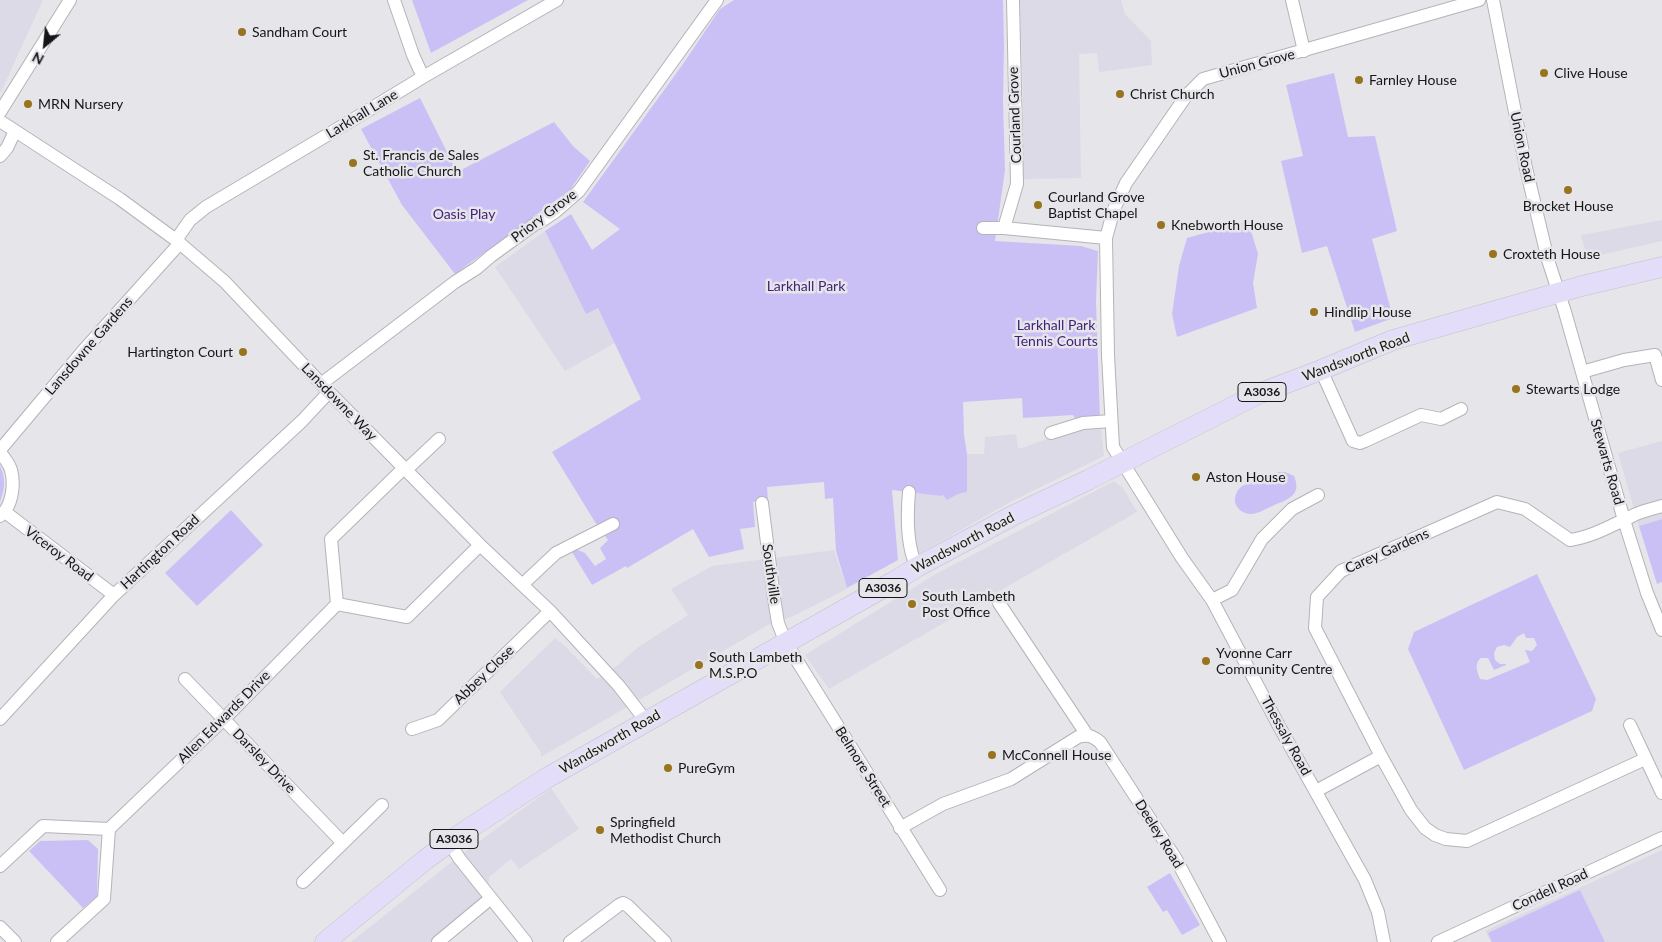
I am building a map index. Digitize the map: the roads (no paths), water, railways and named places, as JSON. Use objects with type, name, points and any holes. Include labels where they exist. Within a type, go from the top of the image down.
[{"type":"main road","name":"Wandsworth Road","points":[[325,942],[449,842],[545,779],[917,567],[1014,515],[1258,394],[1393,340],[1558,293],[1662,267]]},
{"type":"street","points":[[0,112],[70,0]]},
{"type":"street","points":[[394,0],[413,55],[423,76]]},
{"type":"street","name":"Larkhall Lane","points":[[178,241],[190,220],[206,207],[423,76],[557,0]]},
{"type":"street","name":"Priory Grove","points":[[325,388],[456,282],[555,212],[579,191],[717,0]]},
{"type":"street","name":"Courland Grove","points":[[1004,228],[1017,184],[1013,0]]},
{"type":"street","points":[[1292,0],[1304,51]]},
{"type":"street","name":"Union Grove","points":[[1123,462],[1113,447],[1111,421],[1106,238],[1116,203],[1126,183],[1192,89],[1203,79],[1214,75],[1479,0]]},
{"type":"street","name":"Union Road","points":[[1493,0],[1528,175],[1543,241],[1558,293]]},
{"type":"street","name":"Lansdowne Way","points":[[0,121],[120,199],[178,241],[225,282],[325,388],[480,545],[550,611],[619,686],[646,721]]},
{"type":"street","points":[[0,156],[15,131]]},
{"type":"street","points":[[983,228],[1004,228],[1106,238]]},
{"type":"street","name":"Lansdowne Gardens","points":[[3,514],[10,502],[12,487],[8,463],[0,451],[159,266],[178,241]]},
{"type":"street","name":"Stewarts Road","points":[[1558,293],[1624,520],[1644,584],[1662,630]]},
{"type":"street","points":[[1582,372],[1624,360],[1655,355],[1662,380]]},
{"type":"street","points":[[1321,370],[1353,441],[1356,443],[1365,441],[1421,415],[1441,419],[1461,409]]},
{"type":"street","name":"Hartington Road","points":[[0,719],[114,595],[302,421],[325,388]]},
{"type":"street","points":[[1051,433],[1083,423],[1111,421]]},
{"type":"street","points":[[439,439],[331,539],[337,604],[407,618],[480,545]]},
{"type":"street","name":"Thessaly Road","points":[[1123,462],[1182,558],[1212,600],[1365,880],[1378,912],[1384,942]]},
{"type":"street","points":[[909,492],[907,519],[913,559],[917,567]]},
{"type":"street","points":[[1212,600],[1232,590],[1262,539],[1292,509],[1318,495]]},
{"type":"street","name":"Carey Gardens","points":[[1624,520],[1578,539],[1570,540],[1525,508],[1497,502],[1341,570],[1317,597],[1315,628],[1411,810],[1425,828],[1434,835],[1446,839],[1467,841],[1645,759]]},
{"type":"street","name":"Southville","points":[[762,503],[778,623],[786,643]]},
{"type":"street","points":[[1624,520],[1633,515],[1662,506]]},
{"type":"street","name":"Viceroy Road","points":[[3,514],[114,595]]},
{"type":"street","points":[[522,584],[556,553],[613,524]]},
{"type":"street","name":"Deeley Road","points":[[999,603],[1087,735],[1094,737],[1100,742],[1133,792],[1176,859],[1220,942]]},
{"type":"street","name":"Allen Edwards Drive","points":[[109,829],[224,719],[337,604]]},
{"type":"street","name":"Abbey Close","points":[[412,729],[438,720],[550,611]]},
{"type":"street","name":"Belmore Street","points":[[786,643],[940,890]]},
{"type":"street","name":"Darsley Drive","points":[[185,679],[343,843]]},
{"type":"street","points":[[1630,725],[1662,793]]},
{"type":"street","points":[[900,828],[943,804],[1011,779],[1078,737],[1087,735]]},
{"type":"street","points":[[1316,791],[1381,756]]},
{"type":"street","points":[[303,882],[382,805]]},
{"type":"street","points":[[0,866],[43,826],[109,829],[104,898],[57,942]]},
{"type":"street","name":"Condell Road","points":[[1438,942],[1662,838]]},
{"type":"street","points":[[449,842],[459,858],[526,942]]},
{"type":"street","points":[[438,942],[491,898]]},
{"type":"street","points":[[570,942],[623,903],[665,942]]},
{"type":"street","points":[[0,927],[15,942]]},
{"type":"place","name":"Sandham Court","points":[[242,32]]},
{"type":"place","name":"Clive House","points":[[1544,73]]},
{"type":"place","name":"Farnley House","points":[[1359,80]]},
{"type":"place","name":"Christ Church","points":[[1120,94]]},
{"type":"place","name":"MRN Nursery","points":[[28,104]]},
{"type":"place","name":"St. Francis de Sales Catholic Church","points":[[353,163]]},
{"type":"place","name":"Brocket House","points":[[1568,190]]},
{"type":"place","name":"Courland Grove Baptist Chapel","points":[[1038,205]]},
{"type":"place","name":"Knebworth House","points":[[1161,225]]},
{"type":"place","name":"Croxteth House","points":[[1493,254]]},
{"type":"place","name":"Hindlip House","points":[[1314,312]]},
{"type":"place","name":"Hartington Court","points":[[243,352]]},
{"type":"place","name":"Stewarts Lodge","points":[[1516,389]]},
{"type":"place","name":"Aston House","points":[[1196,477]]},
{"type":"place","name":"South Lambeth Post Office","points":[[912,604]]},
{"type":"place","name":"Yvonne Carr Community Centre","points":[[1206,661]]},
{"type":"place","name":"South Lambeth M.S.P.O","points":[[699,665]]},
{"type":"place","name":"McConnell House","points":[[992,755]]},
{"type":"place","name":"PureGym","points":[[668,768]]},
{"type":"place","name":"Springfield Methodist Church","points":[[600,830]]},
{"type":"park label","name":"Oasis Play","points":[[464,214]]},
{"type":"park label","name":"Larkhall Park","points":[[806,286]]},
{"type":"park label","name":"Larkhall Park Tennis Courts","points":[[1056,334]]}]
